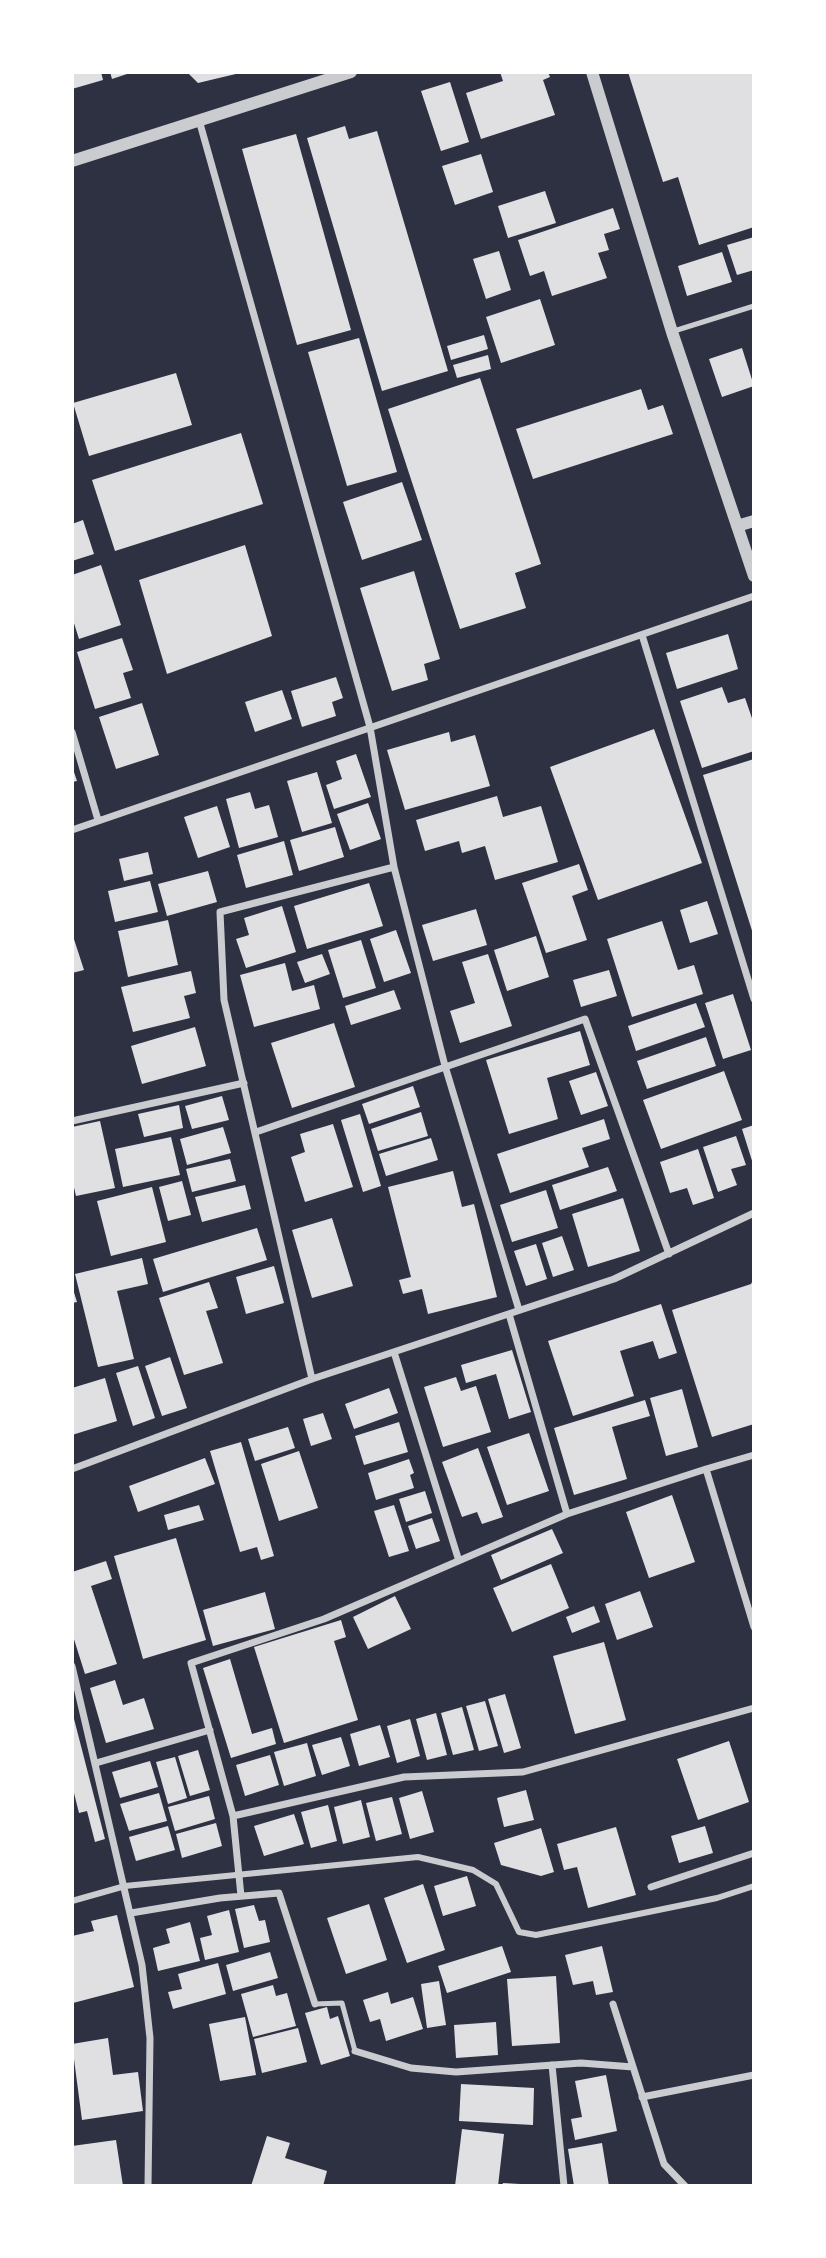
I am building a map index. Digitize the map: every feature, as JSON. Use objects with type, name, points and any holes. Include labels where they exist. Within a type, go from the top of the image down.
[{"type":"street","points":[[72,161],[351,72]]},
{"type":"street","points":[[592,72],[672,332],[754,576]]},
{"type":"street","points":[[199,120],[370,727],[394,867],[445,1066],[519,1310]]},
{"type":"street","points":[[737,526],[754,521]]},
{"type":"street","points":[[72,830],[754,596]]},
{"type":"street","points":[[642,635],[754,999]]},
{"type":"street","points":[[72,732],[98,820]]},
{"type":"street","points":[[312,1379],[224,1000],[220,912],[394,867]]},
{"type":"street","points":[[256,1132],[585,1019],[669,1254]]},
{"type":"street","points":[[72,1121],[244,1083]]},
{"type":"street","points":[[72,1469],[312,1379],[614,1279],[754,1213]]},
{"type":"street","points":[[509,1314],[567,1514]]},
{"type":"street","points":[[394,1352],[458,1558]]},
{"type":"street","points":[[241,1896],[233,1816],[191,1662],[324,1619],[458,1558],[567,1514],[754,1455]]},
{"type":"street","points":[[706,1469],[754,1628]]},
{"type":"street","points":[[72,1666],[74,1687],[96,1763],[142,1965],[150,2038],[148,2186]]},
{"type":"street","points":[[233,1816],[404,1777],[523,1772],[754,1709]]},
{"type":"street","points":[[96,1763],[209,1730]]},
{"type":"street","points":[[651,1887],[754,1853]]},
{"type":"street","points":[[72,1901],[125,1885],[418,1857],[472,1870],[496,1884],[519,1932],[536,1935],[717,1898],[754,1886]]},
{"type":"street","points":[[131,1913],[241,1896],[279,1893],[315,2004]]},
{"type":"street","points":[[613,2004],[664,2164],[685,2186]]},
{"type":"street","points":[[355,2051],[411,2068],[456,2072],[581,2063],[633,2067]]},
{"type":"street","points":[[552,2065],[564,2186]]},
{"type":"street","points":[[642,2096],[754,2075]]},
{"type":"lane","points":[[672,332],[754,306]]},
{"type":"lane","points":[[315,2004],[342,2003],[355,2051]]},
{"type":"building","points":[[72,72],[101,72],[103,80],[72,89]]},
{"type":"building","points":[[110,72],[133,72],[112,79]]},
{"type":"building","points":[[187,72],[240,72],[240,73],[198,83]]},
{"type":"building","points":[[500,72],[548,72],[550,77],[543,80],[555,115],[481,139],[466,93],[503,81]]},
{"type":"building","points":[[628,72],[754,72],[754,227],[699,245],[678,177],[663,182]]},
{"type":"building","points":[[450,82],[469,142],[441,151],[421,91]]},
{"type":"building","points":[[345,126],[349,139],[377,131],[448,371],[382,391],[307,138]]},
{"type":"building","points":[[296,134],[351,330],[297,345],[242,149]]},
{"type":"building","points":[[481,154],[493,192],[455,205],[442,166]]},
{"type":"building","points":[[545,191],[556,223],[508,238],[498,206]]},
{"type":"building","points":[[613,208],[620,229],[604,234],[609,250],[598,253],[607,278],[552,296],[544,271],[530,276],[518,240]]},
{"type":"building","points":[[754,237],[754,270],[737,275],[727,245]]},
{"type":"building","points":[[499,251],[511,290],[486,299],[473,259]]},
{"type":"building","points":[[722,252],[732,282],[687,296],[678,266]]},
{"type":"building","points":[[540,299],[555,345],[501,363],[486,317]]},
{"type":"building","points":[[484,335],[488,349],[451,360],[447,346]]},
{"type":"building","points":[[359,338],[397,472],[347,486],[308,352]]},
{"type":"building","points":[[742,348],[754,386],[722,397],[709,359]]},
{"type":"building","points":[[488,355],[491,369],[457,378],[453,365]]},
{"type":"building","points":[[176,373],[192,425],[89,456],[73,403]]},
{"type":"building","points":[[480,378],[541,564],[515,573],[526,608],[460,629],[388,409]]},
{"type":"building","points":[[641,389],[648,410],[663,405],[673,434],[533,479],[516,429]]},
{"type":"building","points":[[241,433],[263,504],[115,551],[92,480]]},
{"type":"building","points":[[402,482],[422,540],[362,560],[343,502]]},
{"type":"building","points":[[83,520],[94,554],[72,561],[72,524]]},
{"type":"building","points":[[245,545],[272,636],[167,674],[139,580]]},
{"type":"building","points":[[101,565],[121,625],[79,639],[72,617],[72,575]]},
{"type":"building","points":[[414,571],[440,659],[424,664],[428,680],[392,691],[360,588]]},
{"type":"building","points":[[728,634],[738,669],[677,689],[666,653]]},
{"type":"building","points":[[122,638],[133,670],[123,673],[131,698],[95,709],[77,652]]},
{"type":"building","points":[[336,677],[343,698],[332,702],[336,716],[302,727],[291,691]]},
{"type":"building","points":[[722,687],[728,703],[745,698],[754,724],[754,751],[702,768],[680,701]]},
{"type":"building","points":[[282,690],[292,719],[255,732],[245,702]]},
{"type":"building","points":[[142,703],[159,755],[116,769],[99,717]]},
{"type":"building","points":[[654,729],[702,863],[598,900],[550,767]]},
{"type":"building","points":[[449,732],[451,742],[475,735],[490,786],[405,810],[387,750]]},
{"type":"building","points":[[356,754],[371,797],[334,809],[326,785],[342,779],[336,761]]},
{"type":"building","points":[[754,759],[754,937],[703,775]]},
{"type":"building","points":[[72,766],[77,781],[72,782]]},
{"type":"building","points":[[317,772],[332,823],[302,832],[287,781]]},
{"type":"building","points":[[250,792],[255,809],[269,805],[278,837],[239,848],[226,799]]},
{"type":"building","points":[[497,796],[503,817],[541,806],[558,862],[495,880],[485,846],[462,853],[459,841],[425,851],[416,820]]},
{"type":"building","points":[[368,803],[381,839],[350,850],[337,814]]},
{"type":"building","points":[[217,806],[230,847],[198,858],[184,817]]},
{"type":"building","points":[[335,827],[344,857],[299,871],[290,840]]},
{"type":"building","points":[[284,841],[293,875],[246,888],[237,855]]},
{"type":"building","points":[[148,852],[153,874],[124,881],[119,859]]},
{"type":"building","points":[[579,864],[588,890],[572,896],[587,940],[546,953],[522,883]]},
{"type":"building","points":[[208,871],[217,902],[167,916],[158,884]]},
{"type":"building","points":[[150,881],[158,912],[115,922],[108,891]]},
{"type":"building","points":[[369,883],[383,926],[307,949],[294,906]]},
{"type":"building","points":[[707,901],[718,934],[690,943],[680,910]]},
{"type":"building","points":[[282,906],[296,952],[246,968],[236,939],[249,935],[244,918]]},
{"type":"building","points":[[476,909],[487,945],[433,961],[422,925]]},
{"type":"building","points":[[168,920],[178,965],[128,977],[118,931]]},
{"type":"building","points":[[662,921],[678,970],[694,965],[703,994],[632,1017],[607,939]]},
{"type":"building","points":[[396,930],[411,973],[384,982],[370,939]]},
{"type":"building","points":[[72,933],[84,970],[72,973]]},
{"type":"building","points":[[536,936],[549,977],[507,991],[494,950]]},
{"type":"building","points":[[361,940],[376,988],[343,998],[328,950]]},
{"type":"building","points":[[322,954],[330,974],[305,983],[297,962]]},
{"type":"building","points":[[488,954],[512,1026],[460,1043],[450,1011],[475,1003],[462,962]]},
{"type":"building","points":[[285,963],[292,991],[314,985],[320,1009],[254,1027],[240,975]]},
{"type":"building","points":[[609,970],[617,996],[581,1007],[573,980]]},
{"type":"building","points":[[191,971],[196,993],[184,996],[190,1018],[133,1032],[121,987]]},
{"type":"building","points":[[394,990],[401,1009],[351,1025],[345,1006]]},
{"type":"building","points":[[733,994],[751,1050],[723,1059],[705,1003]]},
{"type":"building","points":[[696,1003],[705,1027],[636,1051],[628,1026]]},
{"type":"building","points":[[334,1023],[355,1087],[292,1108],[271,1043]]},
{"type":"building","points":[[195,1027],[206,1066],[142,1084],[131,1046]]},
{"type":"building","points":[[580,1031],[590,1065],[547,1078],[558,1119],[509,1134],[486,1060]]},
{"type":"building","points":[[706,1037],[716,1066],[647,1089],[637,1061]]},
{"type":"building","points":[[724,1071],[742,1120],[661,1149],[643,1100]]},
{"type":"building","points":[[596,1072],[608,1106],[581,1115],[569,1081]]},
{"type":"building","points":[[413,1086],[420,1107],[369,1124],[362,1104]]},
{"type":"building","points":[[222,1096],[229,1120],[192,1129],[185,1106]]},
{"type":"building","points":[[179,1105],[183,1128],[144,1137],[138,1114]]},
{"type":"building","points":[[421,1112],[428,1136],[378,1151],[371,1129]]},
{"type":"building","points":[[360,1114],[381,1186],[363,1192],[341,1120]]},
{"type":"building","points":[[604,1119],[610,1139],[582,1148],[589,1167],[510,1193],[497,1154]]},
{"type":"building","points":[[100,1121],[115,1188],[76,1196],[72,1179],[72,1127]]},
{"type":"building","points":[[333,1124],[353,1187],[305,1202],[291,1157],[305,1152],[300,1134]]},
{"type":"building","points":[[754,1125],[754,1167],[742,1129]]},
{"type":"building","points":[[223,1127],[231,1153],[187,1165],[180,1139]]},
{"type":"building","points":[[736,1136],[746,1165],[731,1169],[737,1185],[718,1192],[703,1147]]},
{"type":"building","points":[[171,1137],[180,1175],[123,1187],[115,1149]]},
{"type":"building","points":[[431,1138],[438,1160],[386,1176],[379,1154]]},
{"type":"building","points":[[698,1149],[714,1198],[693,1205],[687,1188],[670,1193],[660,1162]]},
{"type":"building","points":[[230,1159],[236,1181],[192,1192],[186,1169]]},
{"type":"building","points":[[608,1167],[617,1191],[560,1210],[552,1185]]},
{"type":"building","points":[[453,1171],[462,1207],[474,1204],[497,1297],[428,1314],[422,1289],[403,1294],[399,1280],[411,1277],[388,1187]]},
{"type":"building","points":[[182,1181],[191,1215],[168,1221],[159,1187]]},
{"type":"building","points":[[245,1185],[251,1209],[202,1222],[195,1197]]},
{"type":"building","points":[[152,1187],[166,1242],[111,1256],[97,1201]]},
{"type":"building","points":[[546,1190],[558,1228],[512,1242],[500,1205]]},
{"type":"building","points":[[623,1198],[640,1251],[588,1267],[572,1214]]},
{"type":"building","points":[[332,1218],[353,1286],[312,1298],[292,1230]]},
{"type":"building","points":[[257,1228],[267,1260],[163,1292],[153,1259]]},
{"type":"building","points":[[562,1236],[574,1270],[553,1277],[542,1243]]},
{"type":"building","points":[[536,1244],[547,1279],[526,1286],[514,1251]]},
{"type":"building","points":[[142,1258],[148,1284],[117,1291],[134,1359],[98,1367],[75,1274]]},
{"type":"building","points":[[274,1266],[284,1303],[246,1314],[236,1277]]},
{"type":"building","points":[[754,1278],[754,1424],[712,1437],[672,1310],[751,1284]]},
{"type":"building","points":[[209,1282],[218,1308],[206,1311],[223,1363],[184,1375],[159,1298]]},
{"type":"building","points":[[72,1286],[77,1302],[72,1303]]},
{"type":"building","points":[[661,1304],[677,1353],[659,1359],[653,1341],[620,1351],[634,1396],[573,1416],[548,1341]]},
{"type":"building","points":[[512,1350],[531,1412],[509,1419],[496,1374],[466,1383],[461,1365]]},
{"type":"building","points":[[170,1357],[187,1408],[162,1416],[145,1366]]},
{"type":"building","points":[[138,1366],[155,1418],[133,1426],[116,1373]]},
{"type":"building","points":[[456,1377],[461,1391],[476,1386],[491,1432],[443,1447],[424,1387]]},
{"type":"building","points":[[105,1378],[117,1421],[72,1435],[72,1388]]},
{"type":"building","points":[[389,1388],[398,1413],[354,1429],[345,1404]]},
{"type":"building","points":[[682,1389],[698,1447],[666,1456],[650,1398]]},
{"type":"building","points":[[645,1400],[650,1416],[612,1427],[627,1479],[574,1495],[554,1428]]},
{"type":"building","points":[[323,1413],[332,1439],[311,1446],[303,1419]]},
{"type":"building","points":[[399,1422],[408,1452],[364,1465],[355,1436]]},
{"type":"building","points":[[288,1427],[295,1448],[255,1461],[248,1439]]},
{"type":"building","points":[[529,1433],[549,1491],[507,1505],[487,1447]]},
{"type":"building","points":[[241,1442],[274,1556],[261,1560],[257,1547],[240,1552],[210,1451]]},
{"type":"building","points":[[478,1448],[503,1517],[482,1524],[477,1512],[462,1517],[442,1462]]},
{"type":"building","points":[[299,1451],[318,1508],[279,1521],[261,1464]]},
{"type":"building","points":[[205,1458],[215,1484],[138,1512],[129,1486]]},
{"type":"building","points":[[409,1459],[414,1473],[410,1475],[414,1488],[376,1500],[368,1473]]},
{"type":"building","points":[[425,1491],[432,1513],[406,1522],[399,1499]]},
{"type":"building","points":[[672,1495],[695,1562],[649,1578],[626,1512]]},
{"type":"building","points":[[199,1505],[204,1520],[168,1530],[164,1515]]},
{"type":"building","points":[[394,1505],[409,1551],[389,1557],[374,1511]]},
{"type":"building","points":[[432,1518],[440,1541],[416,1549],[408,1526]]},
{"type":"building","points":[[552,1529],[563,1553],[501,1580],[491,1555]]},
{"type":"building","points":[[176,1538],[206,1640],[143,1659],[114,1556]]},
{"type":"building","points":[[106,1561],[112,1579],[91,1586],[117,1664],[85,1674],[72,1633],[72,1572]]},
{"type":"building","points":[[551,1564],[569,1608],[512,1632],[493,1588]]},
{"type":"building","points":[[640,1591],[653,1627],[617,1640],[605,1604]]},
{"type":"building","points":[[265,1592],[275,1629],[213,1646],[203,1610]]},
{"type":"building","points":[[395,1596],[411,1629],[368,1649],[353,1617]]},
{"type":"building","points":[[594,1606],[600,1622],[572,1633],[566,1617]]},
{"type":"building","points":[[341,1620],[346,1637],[334,1641],[358,1720],[284,1743],[254,1647]]},
{"type":"building","points":[[604,1642],[626,1720],[575,1734],[553,1656]]},
{"type":"building","points":[[230,1659],[252,1734],[272,1728],[276,1744],[231,1758],[203,1668]]},
{"type":"building","points":[[115,1680],[123,1705],[144,1698],[154,1729],[106,1743],[90,1688]]},
{"type":"building","points":[[505,1694],[521,1748],[504,1753],[488,1699]]},
{"type":"building","points":[[485,1701],[498,1746],[479,1751],[466,1706]]},
{"type":"building","points":[[462,1707],[474,1750],[453,1755],[441,1713]]},
{"type":"building","points":[[436,1713],[447,1755],[427,1760],[416,1719]]},
{"type":"building","points":[[73,1715],[105,1839],[95,1842],[87,1811],[79,1813],[72,1785]]},
{"type":"building","points":[[410,1719],[420,1756],[397,1763],[387,1726]]},
{"type":"building","points":[[380,1725],[390,1757],[359,1766],[350,1734]]},
{"type":"building","points":[[341,1737],[350,1766],[322,1775],[312,1745]]},
{"type":"building","points":[[729,1741],[749,1802],[698,1820],[677,1759]]},
{"type":"building","points":[[307,1743],[316,1776],[284,1786],[274,1752]]},
{"type":"building","points":[[198,1750],[210,1790],[190,1796],[178,1756]]},
{"type":"building","points":[[270,1755],[279,1785],[245,1796],[236,1765]]},
{"type":"building","points":[[175,1757],[187,1798],[168,1804],[156,1762]]},
{"type":"building","points":[[150,1761],[158,1787],[120,1798],[112,1772]]},
{"type":"building","points":[[526,1790],[534,1820],[504,1827],[497,1798]]},
{"type":"building","points":[[422,1791],[434,1832],[410,1839],[399,1798]]},
{"type":"building","points":[[159,1793],[167,1821],[129,1831],[120,1804]]},
{"type":"building","points":[[209,1796],[215,1819],[175,1831],[168,1807]]},
{"type":"building","points":[[392,1797],[402,1834],[376,1841],[366,1803]]},
{"type":"building","points":[[361,1800],[370,1837],[343,1844],[334,1807]]},
{"type":"building","points":[[328,1805],[337,1841],[311,1848],[301,1812]]},
{"type":"building","points":[[294,1814],[304,1844],[264,1856],[254,1826]]},
{"type":"building","points":[[216,1823],[222,1846],[182,1858],[176,1834]]},
{"type":"building","points":[[168,1826],[175,1850],[136,1861],[129,1837]]},
{"type":"building","points":[[705,1826],[713,1853],[679,1863],[671,1836]]},
{"type":"building","points":[[616,1827],[636,1895],[588,1908],[577,1867],[564,1870],[557,1844]]},
{"type":"building","points":[[541,1828],[554,1872],[541,1876],[501,1865],[494,1843]]},
{"type":"building","points":[[467,1876],[476,1906],[443,1916],[434,1886]]},
{"type":"building","points":[[423,1884],[445,1950],[407,1963],[384,1898]]},
{"type":"building","points":[[369,1904],[387,1960],[346,1974],[327,1918]]},
{"type":"building","points":[[254,1905],[259,1921],[265,1920],[270,1942],[244,1948],[235,1909]]},
{"type":"building","points":[[229,1910],[239,1952],[205,1960],[200,1938],[212,1935],[207,1916]]},
{"type":"building","points":[[117,1915],[134,1987],[73,2003],[72,1936],[94,1931],[91,1921]]},
{"type":"building","points":[[190,1922],[200,1961],[158,1971],[153,1948],[170,1943],[166,1929]]},
{"type":"building","points":[[502,1946],[511,1972],[447,1993],[438,1966]]},
{"type":"building","points":[[602,1946],[613,1992],[596,1995],[593,1981],[573,1985],[565,1955]]},
{"type":"building","points":[[270,1952],[278,1978],[233,1991],[226,1965]]},
{"type":"building","points":[[218,1963],[226,1994],[173,2009],[168,1992],[182,1989],[178,1974]]},
{"type":"building","points":[[556,1976],[560,2043],[512,2046],[507,1979]]},
{"type":"building","points":[[439,1981],[446,2025],[427,2028],[421,1984]]},
{"type":"building","points":[[273,1985],[276,1996],[287,1993],[296,2026],[253,2037],[241,1994]]},
{"type":"building","points":[[388,1992],[391,2004],[413,1997],[423,2029],[386,2041],[380,2019],[370,2022],[363,2000]]},
{"type":"building","points":[[327,2007],[330,2019],[338,2016],[350,2056],[321,2065],[305,2013]]},
{"type":"building","points":[[245,2017],[256,2075],[220,2081],[209,2024]]},
{"type":"building","points":[[496,2022],[498,2055],[456,2058],[454,2025]]},
{"type":"building","points":[[298,2028],[307,2062],[262,2073],[254,2039]]},
{"type":"building","points":[[108,2038],[113,2075],[138,2072],[143,2111],[82,2120],[72,2044]]},
{"type":"building","points":[[606,2075],[617,2131],[575,2140],[571,2119],[582,2117],[575,2081]]},
{"type":"building","points":[[461,2084],[534,2088],[533,2125],[459,2121]]},
{"type":"building","points":[[462,2129],[504,2134],[498,2186],[455,2186]]},
{"type":"building","points":[[267,2136],[290,2143],[285,2158],[327,2171],[323,2186],[251,2186]]},
{"type":"building","points":[[116,2140],[123,2186],[72,2186],[72,2146]]},
{"type":"building","points":[[602,2143],[609,2186],[574,2186],[568,2149]]},
{"type":"building","points":[[503,2183],[520,2184],[520,2186],[502,2186]]}]
